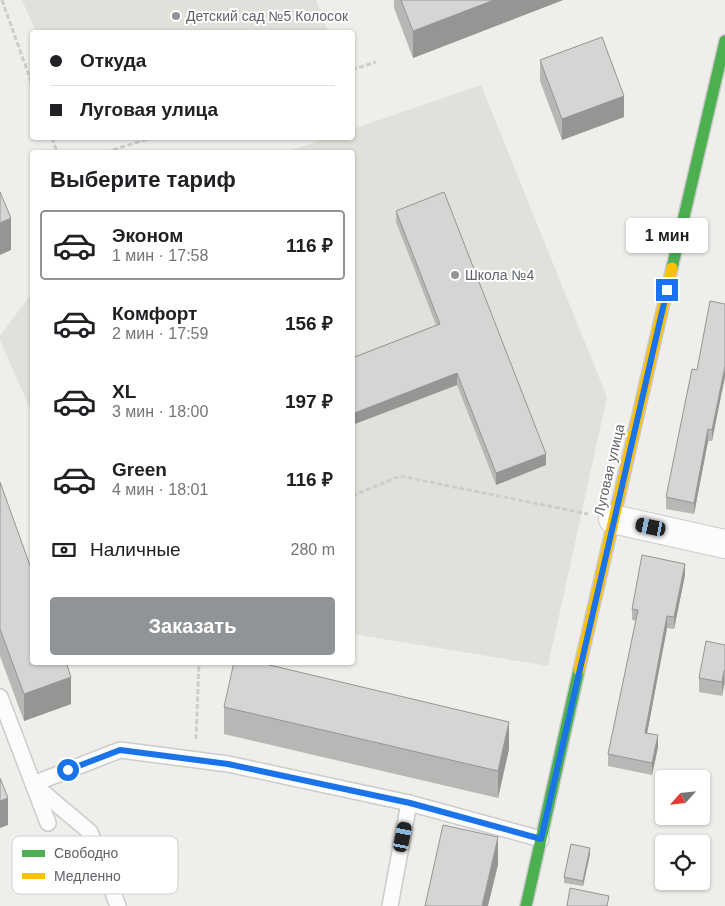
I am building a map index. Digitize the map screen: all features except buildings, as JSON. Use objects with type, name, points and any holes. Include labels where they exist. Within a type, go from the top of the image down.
[{"type":"street","name":"Луговая улица","points":[[526,906],[725,42]]},
{"type":"street","points":[[614,519],[725,544]]},
{"type":"lane","points":[[0,697],[48,823]]},
{"type":"lane","points":[[33,784],[120,750],[228,764],[410,803],[541,839]]},
{"type":"lane","points":[[33,784],[90,832],[92,836]]},
{"type":"lane","points":[[390,906],[410,803]]},
{"type":"lane","points":[[113,894],[118,906]]},
{"type":"path","points":[[2,0],[30,78]]},
{"type":"path","points":[[355,69],[376,62]]},
{"type":"path","points":[[112,150],[145,140]]},
{"type":"path","points":[[355,495],[400,476],[614,519]]},
{"type":"path","points":[[195,760],[199,665]]},
{"type":"shaded area","name":"Детский сад №5 Колосок","points":[[22,0],[316,0],[327,30],[35,30]]},
{"type":"shaded area","name":"Школа №4","points":[[481,85],[607,397],[548,666],[355,634],[355,150],[291,150],[322,140],[355,140],[355,128]]},
{"type":"shaded area","points":[[30,296],[30,408],[0,340],[0,336]]},
{"type":"traffic: fast","points":[[672,268],[725,41]]},
{"type":"traffic: fast","points":[[526,906],[579,670]]},
{"type":"traffic: slow","points":[[579,670],[672,268]]},
{"type":"place","name":"Детский сад №5 Колосок","points":[[176,16]]},
{"type":"place","name":"Школа №4","points":[[455,275]]},
{"type":"route","points":[[68,770],[120,750],[228,764],[410,803],[541,839],[667,290]]}]
